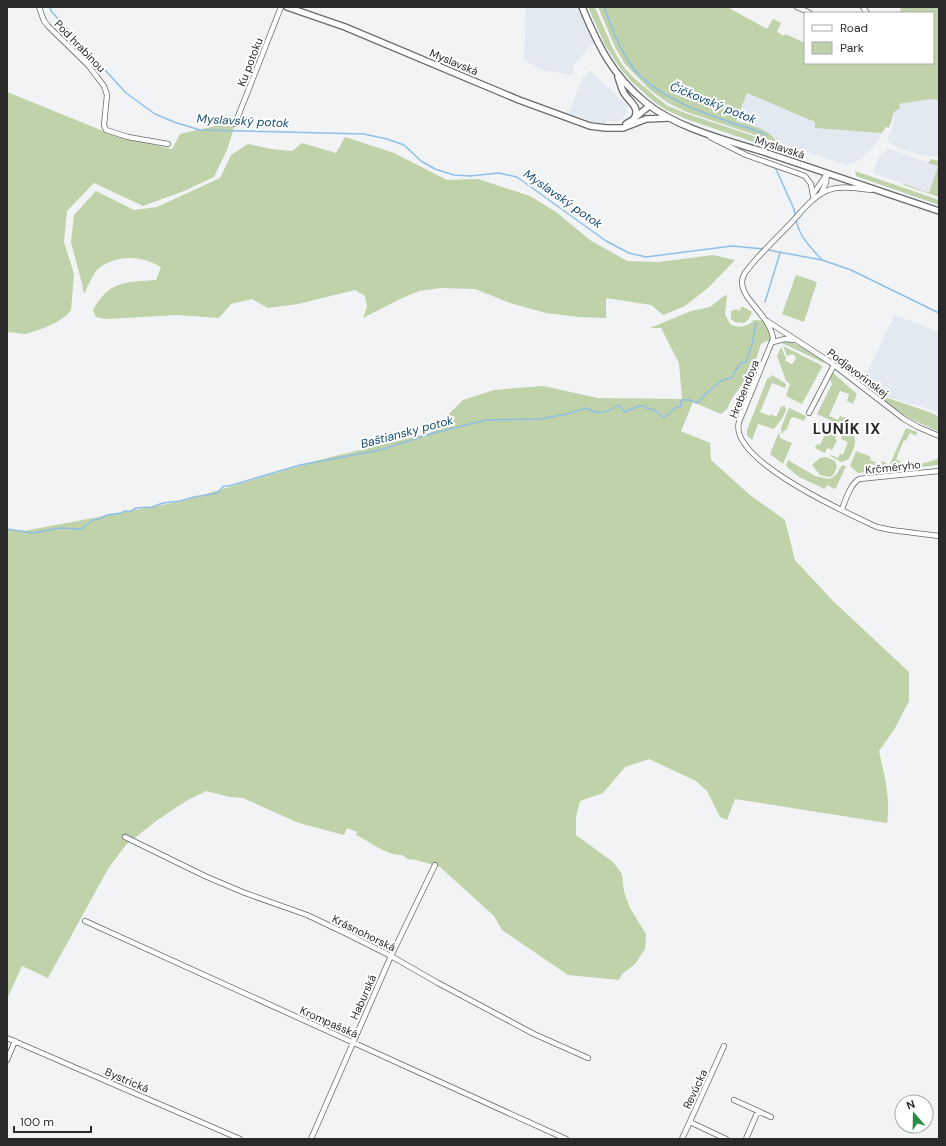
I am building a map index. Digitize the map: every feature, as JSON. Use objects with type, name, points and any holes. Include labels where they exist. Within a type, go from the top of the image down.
[{"type":"street","name":"Pod hrabinou","points":[[39,7],[44,21],[48,26],[88,65],[104,86],[107,95],[104,125],[106,130],[128,137],[168,144]]},
{"type":"street","name":"Ku potoku","points":[[235,124],[281,7]]},
{"type":"street","name":"Myslavská","points":[[287,7],[357,31],[465,78],[567,119],[590,126],[614,128],[627,127],[646,119],[668,118],[827,174],[939,211]]},
{"type":"street","points":[[582,7],[599,45],[616,72],[627,86],[649,106],[668,118]]},
{"type":"street","points":[[797,7],[808,12]]},
{"type":"street","points":[[616,72],[624,93],[636,108],[634,118]]},
{"type":"street","name":"Myslavská","points":[[614,128],[625,125],[649,106]]},
{"type":"street","points":[[682,124],[746,155],[804,174],[810,182],[813,196]]},
{"type":"street","points":[[819,196],[826,183],[827,174]]},
{"type":"street","points":[[810,203],[827,174]]},
{"type":"street","points":[[797,341],[785,339],[773,342],[772,333],[767,321],[745,293],[742,284],[744,274],[810,203],[824,192],[834,188],[874,190]]},
{"type":"street","name":"Podjavorinskej","points":[[767,321],[834,365],[904,419],[939,436]]},
{"type":"street","name":"Hrebendova","points":[[773,342],[739,424],[738,429],[740,436],[749,450],[786,480],[883,528],[939,536]]},
{"type":"street","points":[[809,413],[834,365]]},
{"type":"street","name":"Krčméryho","points":[[842,509],[848,493],[860,479],[939,471]]},
{"type":"street","name":"Krásnohorská","points":[[125,837],[207,877],[245,893],[307,915],[391,956],[534,1034],[588,1058]]},
{"type":"street","name":"Haburská","points":[[311,1139],[391,956],[436,865]]},
{"type":"street","name":"Krompašská","points":[[85,921],[566,1139]]},
{"type":"street","name":"Bystrická","points":[[7,1038],[240,1139]]},
{"type":"street","points":[[7,1060],[15,1041]]},
{"type":"street","name":"Revúcka","points":[[682,1139],[724,1046]]},
{"type":"street","points":[[734,1100],[771,1117]]},
{"type":"street","points":[[746,1139],[758,1111]]},
{"type":"street","points":[[690,1122],[726,1139]]},
{"type":"shaded area","points":[[526,7],[574,7],[577,11],[583,9],[597,42],[589,47],[574,65],[572,75],[542,70],[524,60]]},
{"type":"shaded area","points":[[589,70],[628,106],[624,118],[616,122],[607,120],[606,124],[589,121],[577,115],[569,114],[583,76],[586,77]]},
{"type":"shaded area","points":[[747,93],[815,122],[815,127],[882,133],[876,144],[869,151],[859,160],[847,165],[776,142],[774,137],[769,133],[736,121]]},
{"type":"shaded area","points":[[930,99],[939,100],[939,157],[921,155],[901,149],[888,142],[887,138],[892,130],[895,111],[898,110],[899,104]]},
{"type":"shaded area","points":[[887,148],[938,166],[929,193],[873,173],[878,158]]},
{"type":"shaded area","points":[[895,315],[939,332],[939,413],[873,392],[862,383]]},
{"type":"green space","points":[[588,7],[595,7],[613,49],[623,66],[634,78],[668,106],[786,147],[785,150],[777,150],[686,119],[666,110],[653,101],[631,81],[620,68],[605,45]]},
{"type":"green space","points":[[598,7],[727,7],[767,29],[773,19],[781,23],[777,32],[804,43],[804,64],[934,64],[934,12],[900,12],[901,7],[939,7],[939,100],[930,99],[899,104],[900,108],[894,112],[889,128],[886,127],[882,133],[815,128],[815,122],[747,93],[736,121],[765,131],[774,138],[776,142],[687,112],[668,103],[650,90],[625,64],[615,47]]},
{"type":"green space","points":[[7,92],[113,135],[172,149],[180,134],[224,124],[235,124],[227,150],[214,177],[184,191],[143,206],[94,183],[67,211],[64,242],[74,274],[71,310],[57,322],[26,334],[7,332]]},
{"type":"green space","points":[[345,137],[394,153],[447,180],[478,179],[530,196],[556,212],[590,240],[627,261],[659,262],[713,255],[735,260],[709,287],[685,306],[663,315],[651,305],[606,298],[606,318],[579,317],[546,313],[510,303],[475,289],[441,288],[419,291],[363,318],[367,307],[365,296],[355,290],[298,304],[268,308],[252,299],[231,304],[219,318],[177,315],[106,319],[96,317],[93,310],[105,293],[119,285],[135,281],[156,280],[161,267],[138,259],[130,258],[114,260],[97,270],[84,294],[71,242],[74,215],[96,191],[134,210],[157,207],[220,178],[231,155],[248,144],[271,149],[292,151],[302,143],[336,153]]},
{"type":"green space","points":[[931,159],[939,161],[939,197],[903,185],[904,184],[929,193],[938,166],[928,163]]},
{"type":"green space","points":[[855,171],[939,200],[939,205],[856,176]]},
{"type":"green space","points":[[796,275],[817,282],[804,322],[782,314]]},
{"type":"green space","points":[[725,295],[727,296],[725,314],[730,324],[740,327],[746,326],[754,320],[767,321],[773,342],[766,341],[761,344],[753,369],[731,400],[727,409],[721,414],[693,402],[681,431],[710,443],[711,460],[750,495],[785,520],[795,560],[833,601],[909,672],[909,701],[894,730],[879,751],[888,796],[887,823],[735,799],[727,820],[720,817],[707,791],[696,781],[649,759],[625,767],[603,793],[580,801],[576,817],[576,835],[613,862],[622,874],[624,892],[630,908],[646,934],[645,949],[635,964],[622,974],[619,980],[568,975],[502,930],[494,916],[440,867],[384,851],[356,835],[357,832],[347,828],[344,835],[299,823],[243,798],[230,797],[206,791],[186,801],[156,821],[126,845],[109,867],[48,978],[22,966],[7,999],[7,529],[24,531],[183,501],[323,459],[430,433],[463,400],[494,390],[543,386],[598,398],[682,399],[679,363],[661,328],[650,328],[691,311],[710,307]]},
{"type":"green space","points":[[743,307],[752,312],[749,319],[744,323],[735,322],[731,319],[731,311],[737,309],[738,311],[741,310],[740,308]]},
{"type":"green space","points":[[788,341],[803,347],[820,357],[826,364],[782,343]]},
{"type":"green space","points":[[783,346],[821,365],[822,367],[802,404],[786,396],[790,384],[786,381],[777,356],[781,347],[786,358],[785,361],[792,364],[796,359],[793,354],[787,356]]},
{"type":"green space","points":[[833,373],[857,394],[853,404],[847,401],[849,394],[840,391],[829,416],[838,420],[840,416],[846,418],[839,424],[817,414],[832,384],[830,379]]},
{"type":"green space","points":[[772,375],[786,384],[785,388],[772,383],[760,412],[770,416],[771,414],[776,417],[781,407],[785,406],[786,410],[783,417],[774,429],[758,424],[752,440],[747,435],[747,430],[768,377],[770,378]]},
{"type":"green space","points":[[885,397],[932,413],[939,417],[939,432],[909,418],[883,400]]},
{"type":"green space","points":[[789,408],[806,416],[804,421],[794,417],[791,418],[786,431],[784,430],[782,435],[781,428]]},
{"type":"green space","points":[[906,428],[917,432],[916,436],[911,433],[909,434],[906,441],[904,440],[896,459],[901,462],[917,464],[939,458],[939,465],[890,470],[890,464]]},
{"type":"green space","points":[[844,429],[853,434],[855,438],[855,445],[849,459],[842,462],[830,456],[831,455],[838,458],[840,454],[843,455],[848,442],[841,439]]},
{"type":"green space","points":[[779,432],[780,438],[792,443],[783,464],[770,454]]},
{"type":"green space","points":[[826,432],[836,437],[835,439],[837,440],[832,450],[827,448],[825,453],[815,448],[817,444],[820,445]]},
{"type":"green space","points":[[856,451],[871,457],[870,460],[880,464],[882,461],[886,463],[888,470],[858,473],[850,466]]},
{"type":"green space","points":[[826,457],[835,461],[837,467],[834,474],[830,477],[820,475],[812,465],[820,458]]},
{"type":"green space","points":[[788,460],[815,476],[829,479],[836,475],[842,465],[846,466],[836,488],[833,489],[827,485],[825,489],[799,477],[787,467],[786,465]]},
{"type":"waterway","name":"Myslavský potok","points":[[50,7],[51,11],[126,93],[155,114],[174,122],[200,130],[364,134],[387,139],[404,145],[421,161],[435,169],[454,175],[470,176],[499,173],[517,177],[606,241],[629,253],[646,257],[732,246],[764,249]]},
{"type":"waterway","name":"Čičkovský potok","points":[[604,7],[625,56],[637,73],[647,82],[659,91],[685,105],[767,135]]},
{"type":"waterway","name":"Čičkovský potok","points":[[775,167],[794,209],[795,215]]},
{"type":"waterway","name":"Čičkovský potok","points":[[796,219],[802,236],[822,260]]},
{"type":"waterway","name":"Myslavský potok","points":[[768,250],[822,260],[851,270],[939,313]]},
{"type":"waterway","name":"Baštiansky potok","points":[[765,302],[780,253]]},
{"type":"waterway","name":"Baštiansky potok","points":[[7,529],[33,533],[60,528],[81,529],[93,520],[107,515],[217,493],[224,486],[229,486],[300,465],[380,450],[430,434],[486,420],[540,419],[567,414],[586,408],[603,412],[619,405],[625,412],[639,406],[645,406],[646,408],[656,411],[664,418],[675,408],[681,406],[681,400],[690,400],[697,403],[721,381],[733,377],[735,371],[741,363],[746,362],[752,344],[756,323]]},
{"type":"district","name":"LUNÍK IX","points":[[847,429]]}]
